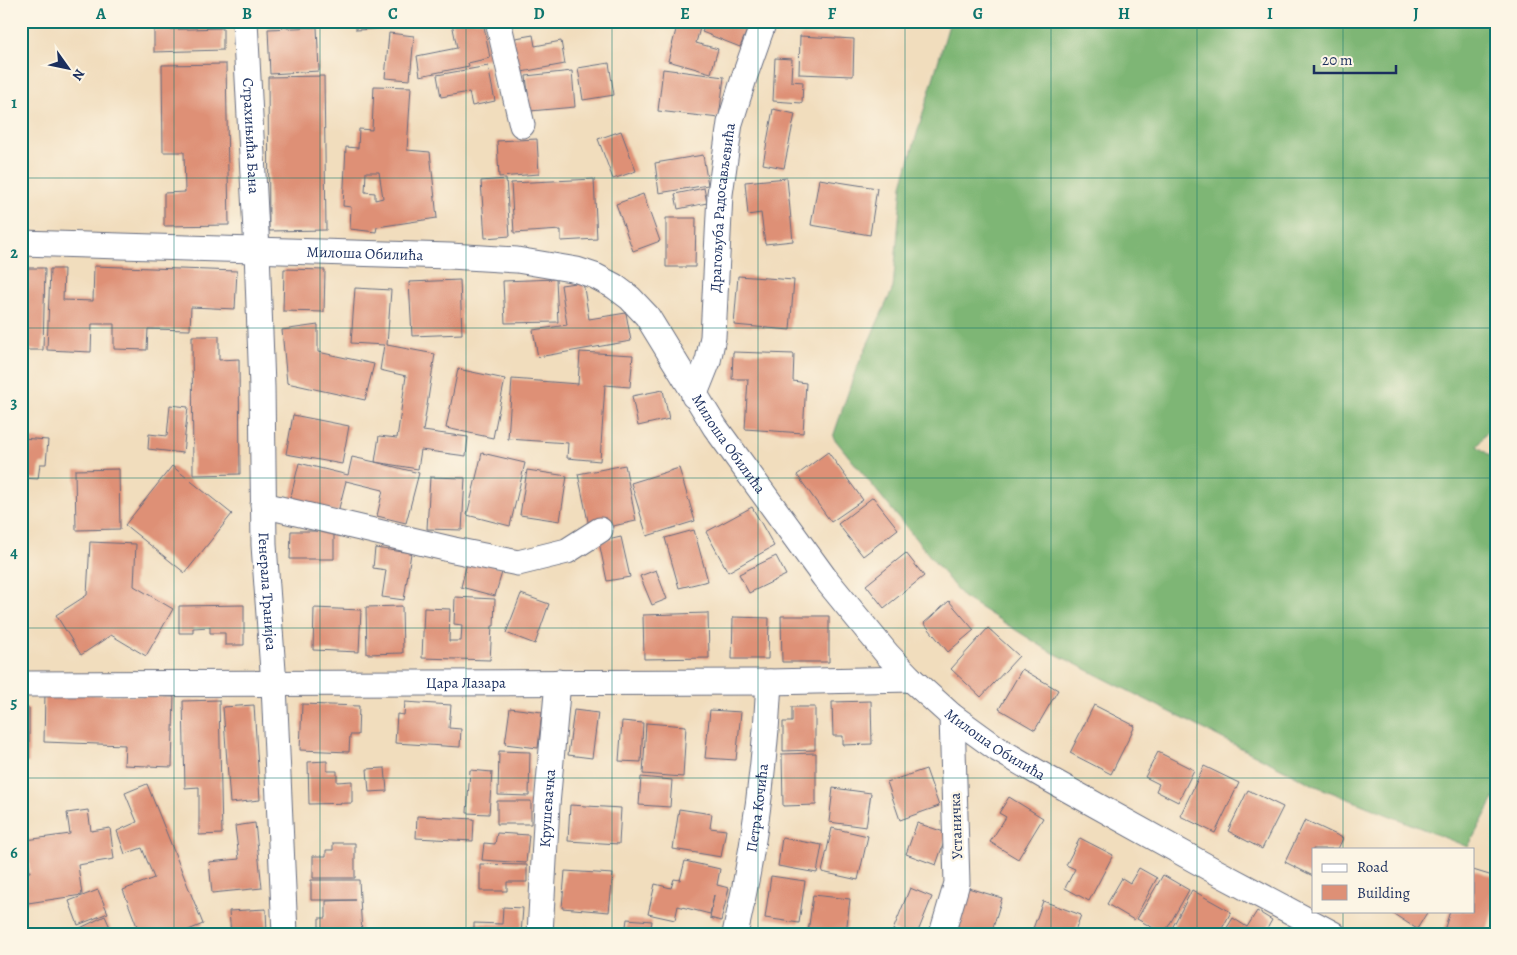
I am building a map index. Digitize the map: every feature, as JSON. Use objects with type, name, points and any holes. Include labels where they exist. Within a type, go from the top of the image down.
[{"type":"street","name":"Страхињића Бана","points":[[245,21],[257,251]]},
{"type":"street","points":[[498,21],[522,125]]},
{"type":"street","name":"Драгољуба Радосављевића","points":[[694,396],[708,361],[713,337],[720,194],[730,123],[764,21]]},
{"type":"street","name":"Милоша Обилића","points":[[21,242],[489,258],[577,270],[595,276],[614,286],[637,304],[646,316],[694,396],[776,513],[824,577],[866,630],[911,679],[952,716],[998,750],[1213,870],[1333,934]]},
{"type":"street","name":"Генерала Транијеа","points":[[257,251],[262,387],[263,505],[274,685],[285,934]]},
{"type":"street","points":[[263,505],[454,550],[518,563],[567,551],[600,530]]},
{"type":"street","name":"Цара Лазара","points":[[21,684],[274,685],[769,682],[911,679]]},
{"type":"street","name":"Крушевачка","points":[[540,934],[547,805],[558,682]]},
{"type":"street","name":"Петра Кочића","points":[[735,934],[746,888],[756,825],[764,762],[769,682]]},
{"type":"street","name":"Устаничка","points":[[942,934],[957,883],[952,716]]},
{"type":"green space","points":[[950,21],[1496,21],[1496,420],[1477,446],[1496,460],[1496,795],[1468,847],[1316,786],[1046,649],[963,597],[833,437],[855,372],[893,288],[902,185]]},
{"type":"building","points":[[270,21],[312,21],[312,25],[270,26]]},
{"type":"building","points":[[356,21],[409,21],[409,27],[356,30]]},
{"type":"building","points":[[459,21],[483,21],[490,58],[468,63],[469,66],[420,76],[417,56],[457,48],[452,23]]},
{"type":"building","points":[[707,21],[751,21],[740,47],[702,32]]},
{"type":"building","points":[[814,21],[855,21],[855,27],[814,23]]},
{"type":"building","points":[[678,22],[700,28],[696,43],[718,49],[711,73],[668,61]]},
{"type":"building","points":[[317,27],[319,71],[270,74],[268,29]]},
{"type":"building","points":[[223,28],[223,50],[154,52],[154,30]]},
{"type":"building","points":[[389,33],[414,36],[410,80],[385,78]]},
{"type":"building","points":[[533,35],[535,46],[561,41],[565,64],[516,73],[510,39]]},
{"type":"building","points":[[800,36],[854,39],[853,76],[799,74]]},
{"type":"building","points":[[775,58],[792,59],[791,81],[803,82],[802,103],[773,101]]},
{"type":"building","points":[[609,63],[614,95],[583,100],[578,68]]},
{"type":"building","points":[[226,64],[229,225],[164,226],[164,193],[185,192],[184,152],[163,152],[162,65]]},
{"type":"building","points":[[488,66],[495,101],[472,106],[469,92],[441,97],[437,75]]},
{"type":"building","points":[[663,69],[724,77],[719,118],[658,111]]},
{"type":"building","points":[[572,71],[575,107],[530,111],[526,76]]},
{"type":"building","points":[[324,76],[326,230],[269,231],[268,77]]},
{"type":"building","points":[[374,86],[411,87],[407,150],[430,152],[437,218],[377,227],[376,232],[350,229],[351,207],[343,206],[346,147],[358,148],[359,129],[372,130]],"holes":[[[366,172],[379,172],[383,198],[375,200],[375,193],[365,192]]]},
{"type":"building","points":[[773,109],[795,114],[784,168],[763,164]]},
{"type":"building","points":[[621,131],[636,171],[613,179],[598,139]]},
{"type":"building","points":[[537,139],[539,174],[499,177],[497,141]]},
{"type":"building","points":[[703,155],[708,185],[659,193],[655,163]]},
{"type":"building","points":[[787,178],[793,241],[765,244],[761,213],[748,215],[745,182]]},
{"type":"building","points":[[506,179],[510,236],[485,238],[481,181]]},
{"type":"building","points":[[594,179],[597,239],[561,241],[561,230],[514,233],[511,183]]},
{"type":"building","points":[[819,179],[877,188],[870,235],[811,225]]},
{"type":"building","points":[[704,188],[707,203],[678,209],[675,194]]},
{"type":"building","points":[[643,194],[660,241],[633,251],[616,204]]},
{"type":"building","points":[[666,218],[696,218],[695,267],[666,267]]},
{"type":"building","points":[[94,266],[237,271],[235,309],[191,307],[190,330],[148,329],[147,350],[114,349],[114,324],[92,324],[91,352],[47,350],[50,269],[64,269],[63,300],[93,301]]},
{"type":"building","points":[[21,268],[45,268],[43,350],[21,350]]},
{"type":"building","points":[[284,269],[325,270],[324,312],[283,311]]},
{"type":"building","points":[[738,276],[794,280],[790,330],[734,325]]},
{"type":"building","points":[[556,279],[558,322],[505,323],[503,281]]},
{"type":"building","points":[[460,280],[462,334],[412,336],[409,282]]},
{"type":"building","points":[[583,282],[589,319],[626,313],[631,341],[538,357],[533,330],[567,325],[561,285]]},
{"type":"building","points":[[355,288],[391,290],[387,345],[435,354],[423,431],[468,437],[466,456],[421,450],[418,469],[375,462],[379,436],[397,438],[406,376],[380,370],[384,345],[351,343]]},
{"type":"building","points":[[318,325],[318,352],[374,364],[365,400],[287,383],[282,330]]},
{"type":"building","points":[[192,336],[219,336],[219,360],[239,359],[240,474],[193,475]]},
{"type":"building","points":[[580,352],[633,355],[630,387],[605,385],[600,461],[567,458],[568,443],[508,439],[512,379],[578,384]]},
{"type":"building","points":[[733,352],[794,354],[793,381],[806,383],[803,433],[745,429],[748,379],[732,379]]},
{"type":"building","points":[[458,369],[505,379],[493,438],[446,428]]},
{"type":"building","points":[[663,390],[669,419],[638,426],[632,396]]},
{"type":"building","points":[[170,405],[188,407],[183,453],[148,449],[149,434],[167,436]]},
{"type":"building","points":[[293,415],[349,426],[342,464],[286,454]]},
{"type":"building","points":[[21,438],[48,440],[46,464],[40,464],[38,479],[21,478]]},
{"type":"building","points":[[828,452],[863,500],[831,522],[797,475]]},
{"type":"building","points":[[482,453],[525,463],[510,526],[467,515]]},
{"type":"building","points":[[352,457],[419,473],[406,523],[377,516],[383,490],[346,481],[338,512],[290,500],[299,463],[348,475]]},
{"type":"building","points":[[625,465],[636,521],[590,531],[578,474]]},
{"type":"building","points":[[172,466],[232,514],[185,573],[125,525]]},
{"type":"building","points":[[679,468],[695,521],[647,536],[631,483]]},
{"type":"building","points":[[119,469],[120,529],[76,530],[75,470]]},
{"type":"building","points":[[527,470],[567,476],[560,521],[520,515]]},
{"type":"building","points":[[430,477],[465,478],[462,530],[427,529]]},
{"type":"building","points":[[873,497],[898,529],[863,556],[838,524]]},
{"type":"building","points":[[752,507],[774,546],[728,572],[706,532]]},
{"type":"building","points":[[694,530],[708,581],[679,588],[665,538]]},
{"type":"building","points":[[291,531],[334,531],[334,559],[290,559]]},
{"type":"building","points":[[621,537],[630,577],[607,581],[599,542]]},
{"type":"building","points":[[90,542],[136,544],[134,586],[173,609],[146,656],[111,635],[81,655],[56,615],[87,595]]},
{"type":"building","points":[[375,548],[411,553],[404,600],[382,597],[386,570],[373,568]]},
{"type":"building","points":[[906,553],[924,576],[884,608],[866,585]]},
{"type":"building","points":[[776,556],[786,575],[749,593],[739,574]]},
{"type":"building","points":[[468,559],[503,569],[495,596],[461,587]]},
{"type":"building","points":[[656,570],[667,599],[652,605],[640,576]]},
{"type":"building","points":[[521,594],[549,604],[535,644],[506,633]]},
{"type":"building","points":[[455,597],[495,599],[490,660],[422,658],[424,608],[450,609],[449,641],[461,641],[462,625],[454,624]]},
{"type":"building","points":[[949,601],[974,630],[948,652],[924,623]]},
{"type":"building","points":[[244,605],[244,645],[225,645],[225,633],[210,633],[210,627],[193,628],[193,633],[179,633],[179,606]]},
{"type":"building","points":[[402,606],[403,653],[367,654],[366,607]]},
{"type":"building","points":[[314,608],[361,610],[359,652],[313,650]]},
{"type":"building","points":[[708,613],[709,658],[644,659],[643,615]]},
{"type":"building","points":[[781,616],[829,616],[829,662],[782,662]]},
{"type":"building","points":[[733,617],[769,618],[768,659],[732,659]]},
{"type":"building","points":[[988,628],[1019,656],[981,697],[951,669]]},
{"type":"building","points":[[1022,669],[1058,690],[1035,730],[999,709]]},
{"type":"building","points":[[45,693],[174,697],[172,767],[124,765],[125,745],[44,742]]},
{"type":"building","points":[[219,700],[222,834],[199,835],[199,787],[185,788],[183,701]]},
{"type":"building","points":[[871,701],[872,744],[843,745],[843,736],[833,736],[832,702]]},
{"type":"building","points":[[405,702],[451,705],[449,728],[461,729],[460,747],[395,743],[397,714],[404,715]]},
{"type":"building","points":[[302,704],[359,706],[358,735],[350,735],[349,752],[300,750]]},
{"type":"building","points":[[254,705],[260,800],[230,803],[223,707]]},
{"type":"building","points":[[1094,705],[1135,726],[1111,774],[1070,753]]},
{"type":"building","points":[[792,707],[815,707],[815,750],[783,751],[783,722],[792,722]]},
{"type":"building","points":[[21,708],[29,708],[29,763],[21,763]]},
{"type":"building","points":[[510,708],[542,712],[538,748],[505,744]]},
{"type":"building","points":[[574,710],[598,713],[592,758],[568,755]]},
{"type":"building","points":[[710,710],[741,712],[736,760],[705,758]]},
{"type":"building","points":[[622,721],[643,723],[641,762],[619,761]]},
{"type":"building","points":[[646,723],[686,726],[683,777],[643,774]]},
{"type":"building","points":[[499,751],[530,752],[529,796],[498,795]]},
{"type":"building","points":[[1158,752],[1194,770],[1178,802],[1156,791],[1159,784],[1145,777]]},
{"type":"building","points":[[816,753],[816,805],[783,806],[782,754]]},
{"type":"building","points":[[327,761],[327,771],[337,771],[337,782],[352,781],[352,803],[309,804],[308,762]]},
{"type":"building","points":[[1204,766],[1239,783],[1215,833],[1180,816]]},
{"type":"building","points":[[385,768],[387,791],[369,792],[367,769]]},
{"type":"building","points":[[926,769],[939,806],[900,820],[887,782]]},
{"type":"building","points":[[470,770],[492,772],[489,814],[467,813]]},
{"type":"building","points":[[641,777],[672,780],[670,807],[639,805]]},
{"type":"building","points":[[147,784],[203,924],[179,934],[140,934],[123,890],[154,878],[142,848],[125,854],[117,831],[137,822],[125,793]]},
{"type":"building","points":[[833,788],[871,793],[866,827],[829,822]]},
{"type":"building","points":[[1248,790],[1283,807],[1262,849],[1228,831]]},
{"type":"building","points":[[1009,797],[1043,818],[1018,859],[990,842],[1006,817],[999,813]]},
{"type":"building","points":[[497,801],[531,801],[531,824],[497,824]]},
{"type":"building","points":[[570,805],[621,808],[619,844],[568,841]]},
{"type":"building","points":[[679,809],[712,814],[710,828],[726,830],[721,857],[673,849]]},
{"type":"building","points":[[88,810],[91,831],[110,828],[114,859],[78,865],[82,895],[21,904],[21,873],[30,872],[26,840],[70,834],[67,813]]},
{"type":"building","points":[[417,816],[474,819],[473,841],[416,838]]},
{"type":"building","points":[[1305,820],[1343,838],[1338,848],[1312,848],[1312,876],[1285,862]]},
{"type":"building","points":[[255,823],[262,888],[212,893],[209,862],[239,859],[235,826]]},
{"type":"building","points":[[917,823],[947,833],[936,865],[906,854]]},
{"type":"building","points":[[832,828],[868,836],[858,880],[822,872]]},
{"type":"building","points":[[497,833],[529,835],[526,863],[482,860],[484,843],[495,844]]},
{"type":"building","points":[[782,838],[822,845],[817,873],[778,866]]},
{"type":"building","points":[[1080,838],[1113,855],[1089,901],[1065,888],[1075,869],[1066,865]]},
{"type":"building","points":[[333,843],[355,843],[355,878],[313,878],[313,856],[326,856],[326,850],[333,850]]},
{"type":"building","points":[[685,861],[720,869],[717,885],[729,888],[721,921],[710,918],[714,895],[710,914],[678,906],[675,920],[648,914],[655,884],[671,888],[674,879],[680,880]]},
{"type":"building","points":[[480,864],[527,865],[527,882],[507,882],[507,891],[480,891]]},
{"type":"building","points":[[1139,868],[1157,878],[1134,920],[1107,904],[1122,878],[1130,883]]},
{"type":"building","points":[[1474,870],[1496,877],[1496,899],[1486,934],[1443,934],[1450,912],[1474,912]]},
{"type":"building","points":[[565,871],[613,874],[609,912],[562,908]]},
{"type":"building","points":[[1163,875],[1189,890],[1164,934],[1137,919]]},
{"type":"building","points":[[771,876],[805,881],[799,923],[765,918]]},
{"type":"building","points":[[311,880],[359,880],[362,934],[319,934],[319,918],[326,918],[326,901],[355,900],[311,900]]},
{"type":"building","points":[[910,888],[932,897],[917,934],[901,934],[893,930]]},
{"type":"building","points":[[968,888],[1002,898],[991,934],[966,934],[955,931]]},
{"type":"building","points":[[98,890],[108,913],[78,925],[69,901]]},
{"type":"building","points":[[1192,890],[1231,912],[1219,934],[1169,934]]},
{"type":"building","points":[[813,895],[850,899],[846,934],[808,933]]},
{"type":"building","points":[[1043,901],[1081,915],[1074,934],[1031,934]]},
{"type":"building","points":[[503,907],[523,908],[521,934],[474,934],[474,923],[502,924]]},
{"type":"building","points":[[266,909],[267,934],[231,934],[229,911]]},
{"type":"building","points":[[1257,911],[1272,920],[1264,934],[1223,934],[1233,918],[1247,927]]},
{"type":"building","points":[[1391,912],[1427,912],[1417,929]]},
{"type":"building","points":[[105,916],[113,934],[68,934]]},
{"type":"building","points":[[627,919],[652,921],[650,934],[625,934]]},
{"type":"building","points":[[568,929],[595,932],[595,934],[568,934]]}]
